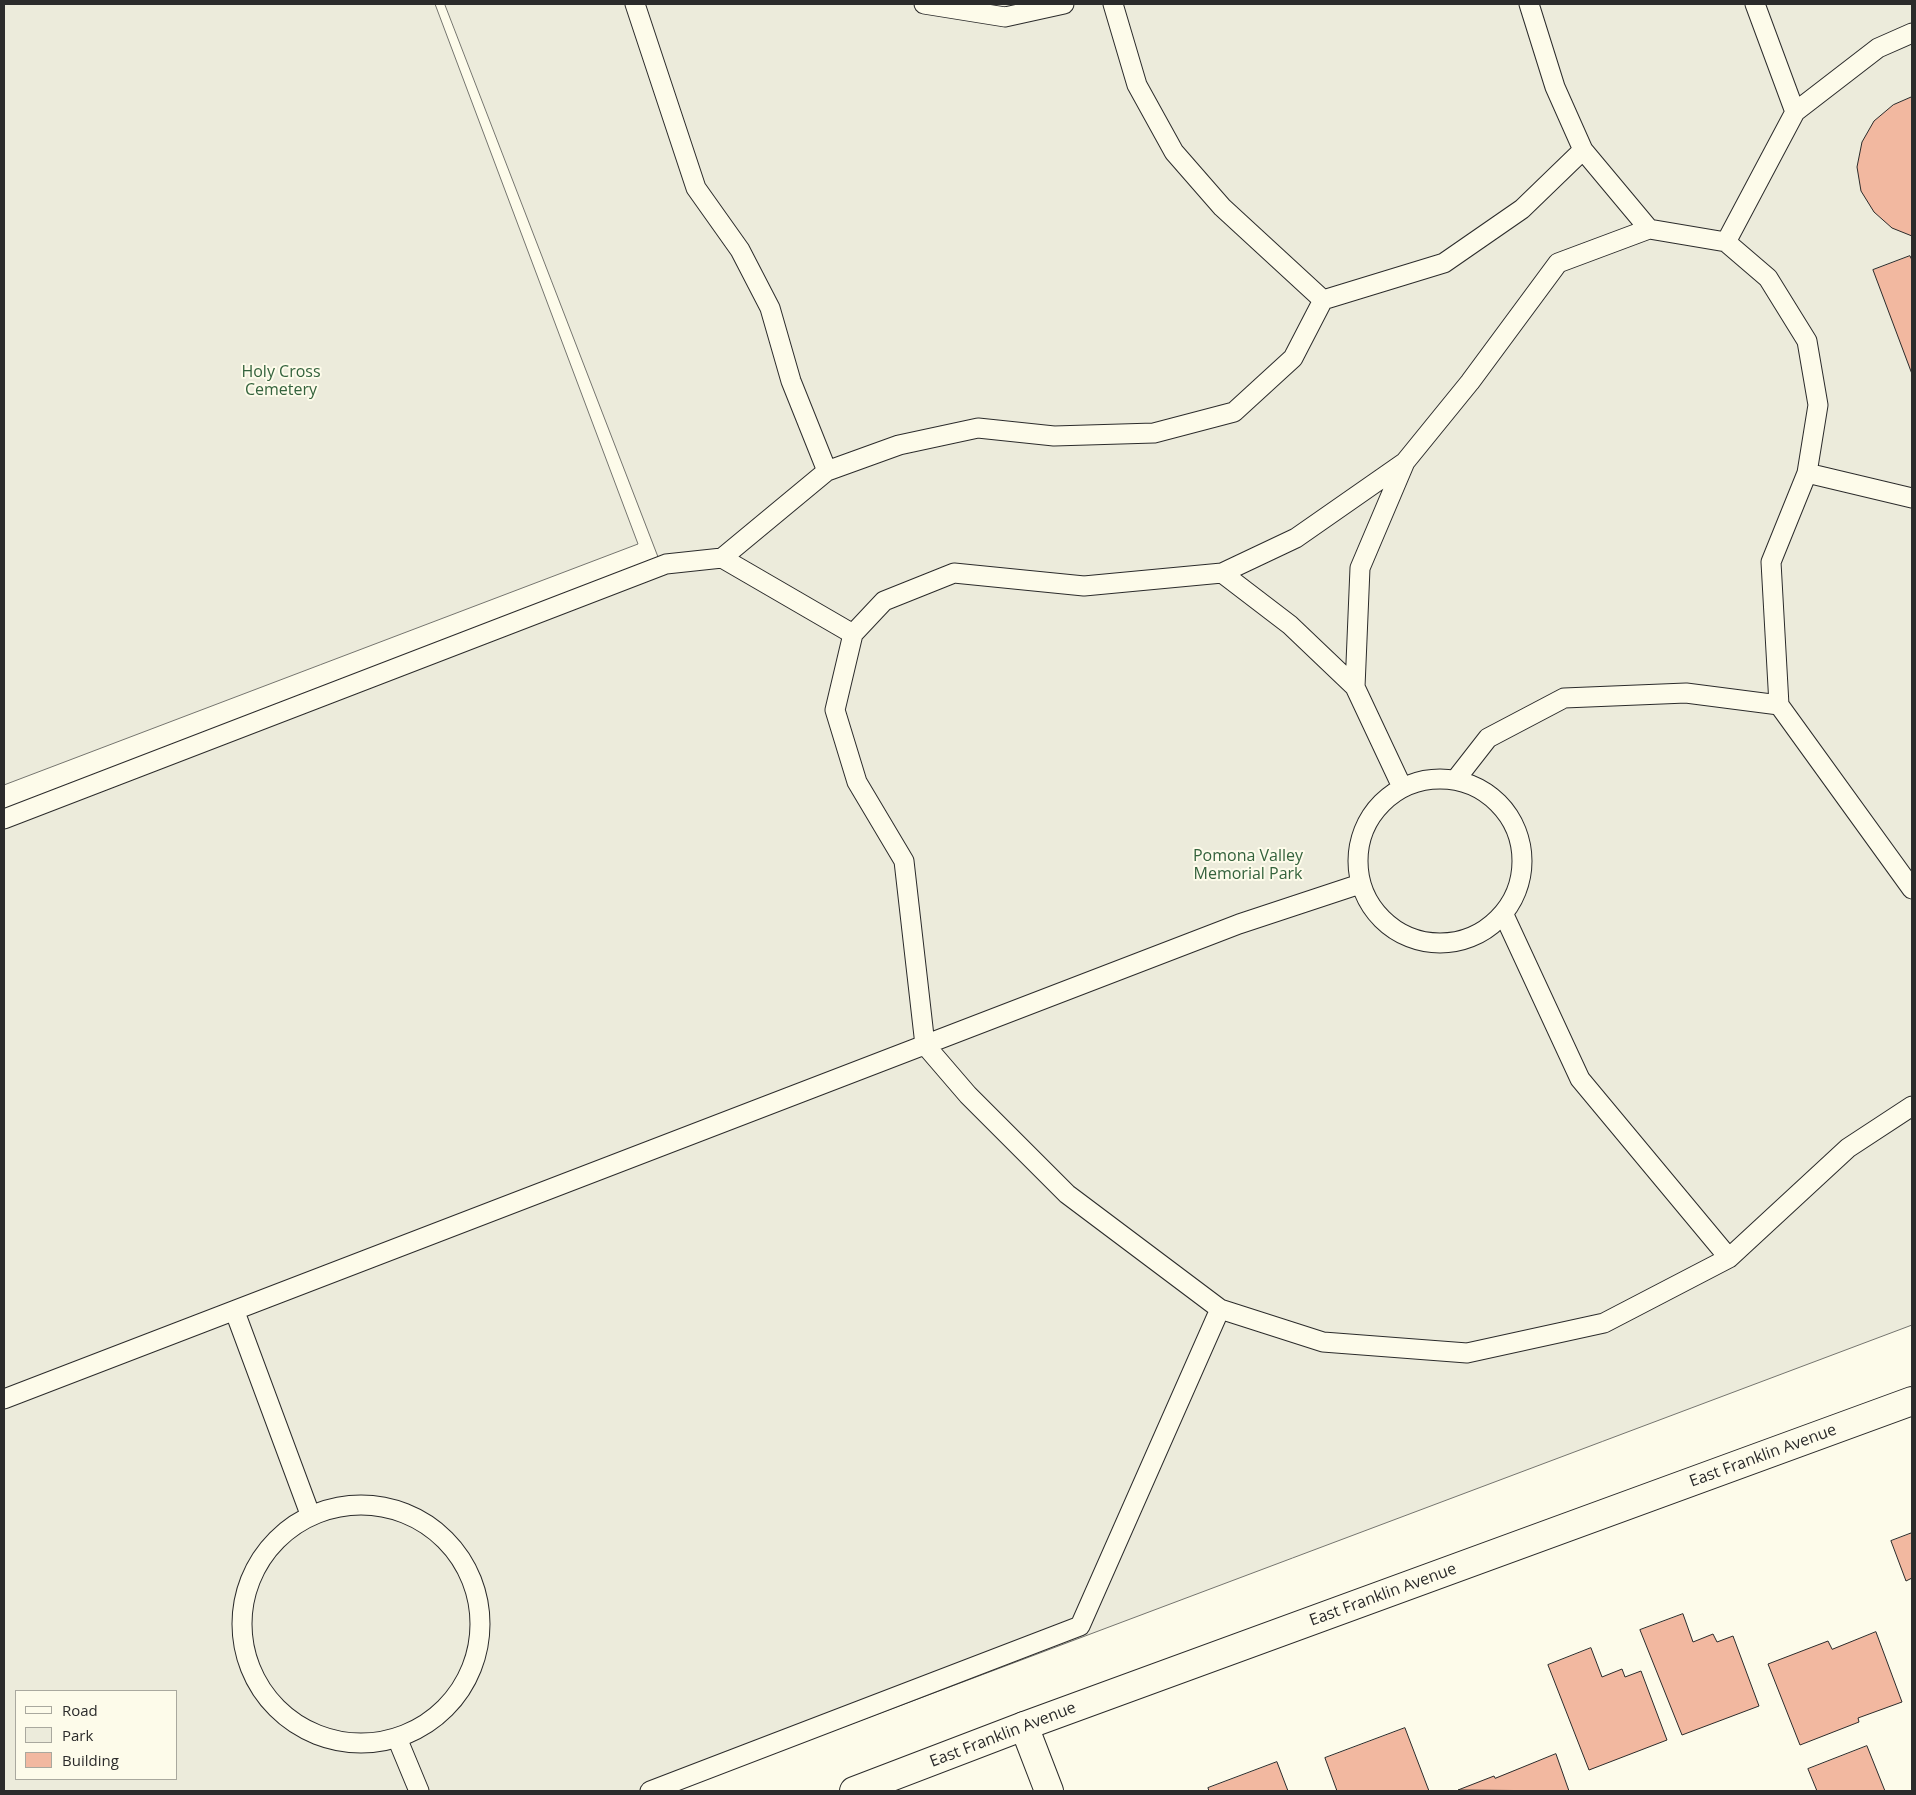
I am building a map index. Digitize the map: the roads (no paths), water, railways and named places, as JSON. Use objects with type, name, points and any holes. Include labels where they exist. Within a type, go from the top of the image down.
[{"type":"street","name":"East Franklin Avenue","points":[[854,1791],[1024,1726],[1912,1401]]},
{"type":"street","points":[[1024,1726],[1049,1791]]},
{"type":"lane","points":[[635,4],[696,188],[740,250],[770,308],[790,381],[827,471]]},
{"type":"lane","points":[[924,4],[1005,17],[1064,4]]},
{"type":"lane","points":[[1113,4],[1137,85],[1174,152],[1222,206],[1323,300]]},
{"type":"lane","points":[[1529,4],[1555,87],[1583,150],[1649,229]]},
{"type":"lane","points":[[1755,4],[1795,112]]},
{"type":"lane","points":[[1726,242],[1795,112],[1878,48],[1912,33]]},
{"type":"lane","points":[[4,818],[666,564],[722,558],[827,471],[899,445],[978,428],[1054,436],[1154,433],[1234,412],[1293,358],[1323,300],[1444,262],[1522,209],[1583,150]]},
{"type":"lane","points":[[1355,687],[1360,568],[1406,462],[1470,382],[1558,263],[1649,229],[1726,242],[1768,278],[1807,341],[1818,405],[1807,473],[1771,562],[1779,705],[1912,889]]},
{"type":"lane","points":[[1406,462],[1296,538],[1222,573],[1084,586],[954,573],[884,601],[853,634],[835,710],[857,782],[904,861],[925,1045],[968,1095],[1067,1194],[1220,1309],[1323,1342],[1467,1353],[1604,1324],[1729,1258],[1848,1148],[1912,1106]]},
{"type":"lane","points":[[1807,473],[1912,498]]},
{"type":"lane","points":[[722,558],[853,634]]},
{"type":"lane","points":[[1222,573],[1290,625],[1355,687],[1402,787]]},
{"type":"lane","points":[[1456,779],[1488,738],[1564,698],[1686,693],[1779,705]]},
{"type":"lane","points":[[1456,779],[1483,790],[1506,810],[1522,843],[1523,877],[1504,915],[1474,938],[1442,944],[1415,941],[1392,930],[1374,913],[1360,884],[1356,857],[1363,830],[1378,807],[1402,787],[1426,780],[1456,779]]},
{"type":"lane","points":[[4,1399],[235,1312],[1239,924],[1360,884]]},
{"type":"lane","points":[[1504,915],[1580,1080],[1729,1258]]},
{"type":"lane","points":[[650,1791],[1080,1626],[1220,1309]]},
{"type":"lane","points":[[235,1312],[310,1514]]},
{"type":"lane","points":[[354,1503],[406,1512],[457,1550],[481,1605],[476,1659],[447,1707],[397,1738],[374,1743],[336,1742],[296,1725],[259,1690],[241,1642],[243,1598],[268,1547],[310,1514],[354,1503]]},
{"type":"lane","points":[[397,1738],[418,1791]]},
{"type":"park label","name":"Holy Cross Cemetery","points":[[281,381]]},
{"type":"park label","name":"Pomona Valley Memorial Park","points":[[1248,865]]}]
